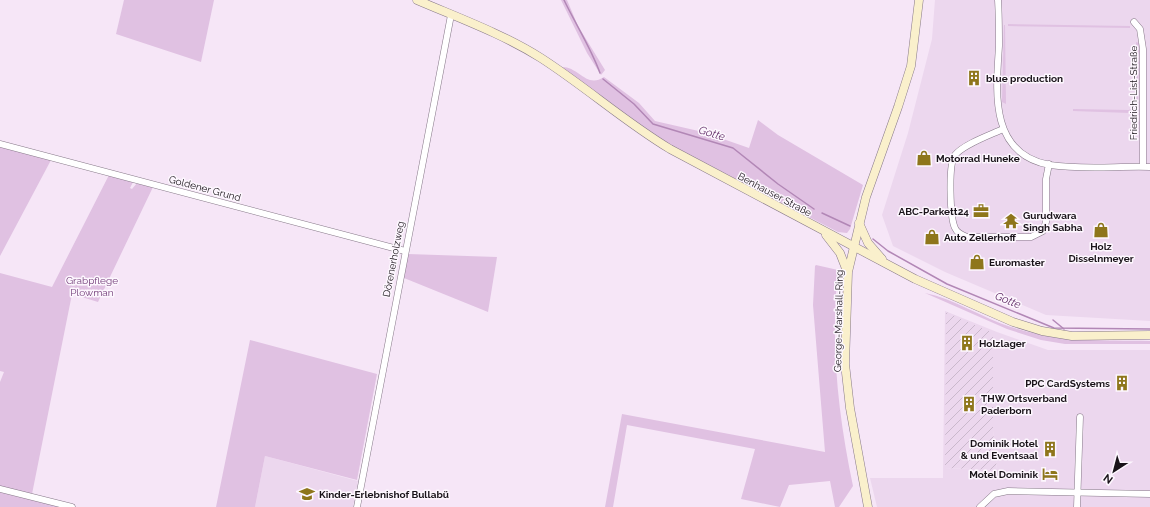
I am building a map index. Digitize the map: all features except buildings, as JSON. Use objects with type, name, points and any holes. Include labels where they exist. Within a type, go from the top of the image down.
[{"type":"main road","name":"Benhauser Straße","points":[[417,0],[519,45],[535,54],[651,138],[853,247],[969,303],[1042,331],[1072,336],[1150,335]]},
{"type":"main road","name":"George-Marshall-Ring","points":[[868,507],[850,408],[845,364],[848,272],[859,223],[911,66],[920,0]]},
{"type":"main road","points":[[859,223],[870,247],[886,264]]},
{"type":"main road","points":[[821,230],[838,249],[848,272]]},
{"type":"street","points":[[998,0],[999,44],[996,92],[998,113],[1003,129],[1014,146],[1027,156],[1049,164],[1150,166]]},
{"type":"street","name":"Dörenerholzweg","points":[[357,507],[451,15]]},
{"type":"street","name":"Friedrich-List-Straße","points":[[1134,22],[1140,29],[1144,49],[1143,166]]},
{"type":"street","points":[[1003,129],[964,148],[954,156],[951,163],[952,221],[956,230],[961,234],[967,237],[1031,237],[1042,231],[1046,222],[1046,179],[1049,164]]},
{"type":"street","name":"Goldener Grund","points":[[0,144],[405,251]]},
{"type":"street","points":[[1077,507],[1080,416]]},
{"type":"street","points":[[0,489],[72,507]]},
{"type":"street","points":[[980,507],[987,499],[998,492],[1150,494]]},
{"type":"shaded area","points":[[935,0],[1150,0],[1150,321],[1046,315],[945,272],[893,246],[882,215],[908,133],[932,39]]},
{"type":"shaded area","points":[[945,311],[997,332],[1048,350],[1150,350],[1150,507],[877,507],[870,478],[943,478]],"holes":[[[993,431],[997,470],[945,468]]]},
{"type":"shaded area","points":[[946,312],[993,333],[993,431],[997,470],[945,468]]},
{"type":"shaded area","name":"Kinder-Erlebnishof Bullabü","points":[[265,456],[358,481],[353,507],[255,507]]},
{"type":"green space","points":[[124,0],[214,0],[201,62],[116,34]]},
{"type":"green space","points":[[561,0],[567,0],[578,26],[605,70],[601,75],[587,53]]},
{"type":"green space","points":[[1008,24],[1130,26],[1130,28],[1008,26]]},
{"type":"green space","points":[[1005,25],[1006,104],[1002,102]]},
{"type":"green space","points":[[1136,42],[1139,43],[1138,108],[1130,113],[1073,111],[1073,109],[1129,110],[1136,105]]},
{"type":"green space","points":[[561,67],[573,70],[587,79],[598,80],[604,77],[639,103],[655,121],[703,132],[749,148],[758,120],[778,135],[863,185],[850,229],[847,233],[838,232],[672,146],[647,131]]},
{"type":"green space","points":[[0,146],[51,160],[0,256]]},
{"type":"green space","name":"Grabpflege Plowman","points":[[109,175],[133,182],[130,188],[132,189],[138,182],[153,187],[98,302],[72,294],[32,494],[0,486],[0,382],[4,372],[0,371],[0,273],[52,287]]},
{"type":"green space","points":[[408,254],[497,257],[488,312],[404,278]]},
{"type":"green space","points":[[816,265],[838,270],[835,351],[843,432],[853,486],[839,507],[835,507],[830,481],[789,485],[780,507],[741,499],[755,449],[627,425],[613,507],[605,507],[622,414],[825,452],[813,305]]},
{"type":"green space","points":[[925,293],[947,300],[1011,327],[1046,336],[1080,340],[1150,341],[1150,344],[1065,344],[1041,340],[1007,329]]},
{"type":"green space","points":[[250,340],[377,374],[357,480],[265,456],[255,507],[216,507]]},
{"type":"green space","points":[[0,491],[63,507],[0,507]]},
{"type":"waterway","name":"Gotte","points":[[564,0],[600,73]]},
{"type":"waterway","name":"Gotte","points":[[603,79],[634,104],[653,124],[733,148],[778,184],[814,209]]},
{"type":"waterway","name":"Gotte","points":[[822,213],[850,226]]},
{"type":"waterway","name":"Gotte","points":[[873,239],[888,251],[947,284],[1054,328],[1150,329]]},
{"type":"waterway","name":"Gotte","points":[[1053,320],[1064,329]]},
{"type":"place","name":"blue production","points":[[974,78]]},
{"type":"place","name":"Motorrad Huneke","points":[[924,158]]},
{"type":"place","name":"ABC-Parkett24","points":[[981,211]]},
{"type":"place","name":"Gurudwara Singh Sabha","points":[[1011,221]]},
{"type":"place","name":"Holz Disselnmeyer","points":[[1101,230]]},
{"type":"place","name":"Auto Zellerhoff","points":[[932,237]]},
{"type":"place","name":"Euromaster","points":[[977,262]]},
{"type":"place","name":"Holzlager","points":[[967,343]]},
{"type":"place","name":"PPC CardSystems","points":[[1122,383]]},
{"type":"place","name":"THW Ortsverband Paderborn","points":[[969,404]]},
{"type":"place","name":"Dominik Hotel & und Eventsaal","points":[[1050,449]]},
{"type":"place","name":"Motel Dominik","points":[[1050,474]]},
{"type":"place","name":"Kinder-Erlebnishof Bullabü","points":[[307,494]]}]
